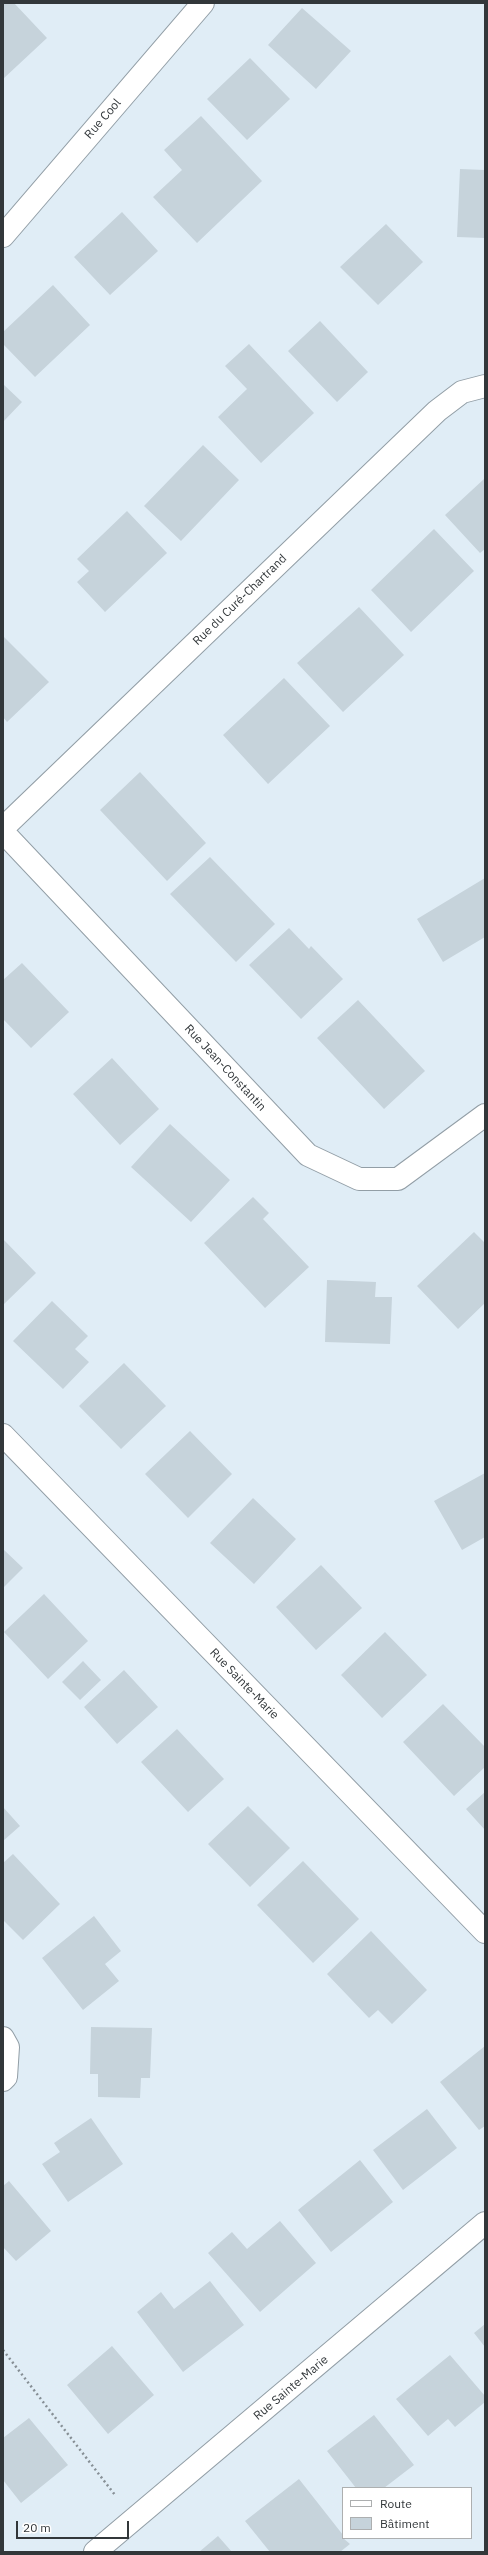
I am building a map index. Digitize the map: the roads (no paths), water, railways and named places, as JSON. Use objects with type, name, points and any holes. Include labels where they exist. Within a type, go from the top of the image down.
[{"type":"street","name":"Rue Cool","points":[[3,236],[203,3]]},
{"type":"street","name":"Rue du Curé-Chartrand","points":[[3,828],[437,411],[462,392],[485,386]]},
{"type":"street","name":"Rue Jean-Constantin","points":[[3,832],[308,1155],[359,1179],[398,1179],[485,1115]]},
{"type":"street","name":"Rue Sainte-Marie","points":[[3,1435],[485,1932]]},
{"type":"street","points":[[3,2038],[8,2047],[6,2076],[3,2080]]},
{"type":"street","name":"Rue Sainte-Marie","points":[[95,2552],[135,2520],[485,2223]]}]
